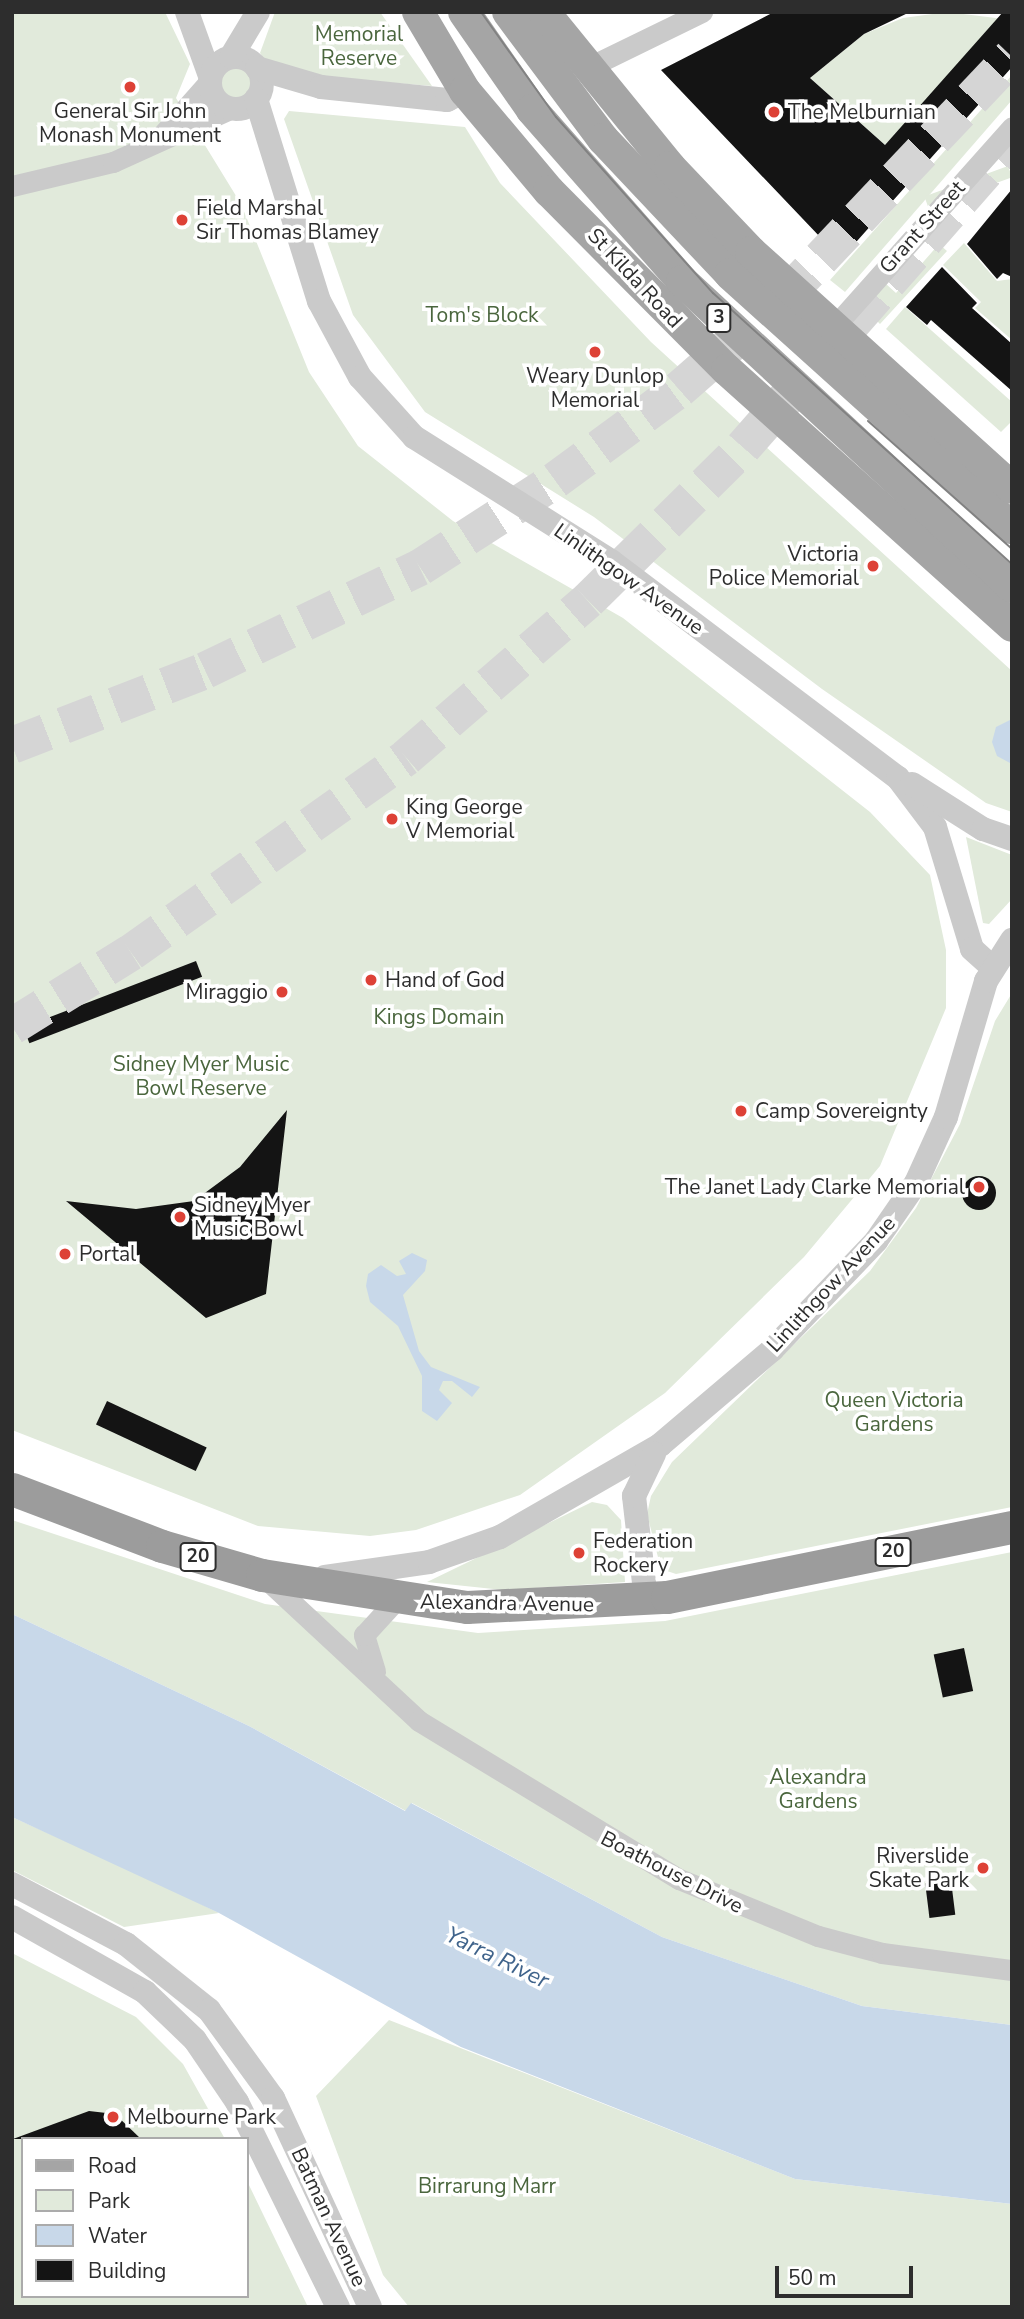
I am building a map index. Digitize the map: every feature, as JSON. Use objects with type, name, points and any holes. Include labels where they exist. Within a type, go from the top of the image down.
[{"type":"highway","name":"Alexandra Avenue","points":[[17,1493],[262,1574],[396,1601],[515,1607],[646,1600],[1012,1527]]},
{"type":"main road","name":"St Kilda Road","points":[[418,12],[441,46],[465,91],[549,191],[683,329],[1012,626]]},
{"type":"main road","name":"St Kilda Road","points":[[464,12],[533,110],[711,311],[1012,587]]},
{"type":"main road","points":[[508,12],[562,88],[730,274],[1012,528]]},
{"type":"main road","points":[[544,12],[670,167],[833,328],[1012,488]]},
{"type":"main road","points":[[441,46],[533,110]]},
{"type":"main road","points":[[562,88],[587,68]]},
{"type":"main road","points":[[902,429],[914,400]]},
{"type":"street","points":[[188,12],[242,61],[321,87],[447,100],[465,91]]},
{"type":"street","points":[[188,12],[210,79],[212,96],[245,103]]},
{"type":"street","points":[[245,103],[242,61],[260,12]]},
{"type":"street","points":[[587,68],[702,12]]},
{"type":"street","points":[[136,153],[181,118],[210,79],[242,61]]},
{"type":"street","points":[[12,186],[136,153],[245,103],[321,87]]},
{"type":"street","name":"Linlithgow Avenue","points":[[245,103],[278,182],[332,334],[360,377],[414,437],[611,561],[877,761],[911,791],[935,827],[972,949],[992,967]]},
{"type":"street","name":"Grant Street","points":[[833,328],[1012,127]]},
{"type":"street","points":[[877,761],[973,823],[1012,839]]},
{"type":"street","name":"Linlithgow Avenue","points":[[296,1581],[444,1558],[500,1537],[660,1445],[780,1342],[902,1205],[946,1117],[992,967],[1012,940]]},
{"type":"street","name":"Linlithgow Avenue","points":[[646,1600],[634,1520],[638,1476],[660,1445]]},
{"type":"street","points":[[577,1494],[610,1496],[634,1520]]},
{"type":"street","name":"Boathouse Drive","points":[[262,1574],[377,1676],[419,1721],[532,1794],[638,1857],[755,1915],[882,1953],[1012,1970]]},
{"type":"street","name":"Boathouse Drive","points":[[377,1676],[364,1635],[396,1601]]},
{"type":"street","name":"Batman Avenue","points":[[12,1884],[152,1961],[240,2047],[273,2098],[370,2307]]},
{"type":"street","name":"Batman Avenue","points":[[12,1917],[145,1992],[215,2066],[338,2307]]},
{"type":"street","points":[[215,2066],[240,2047]]},
{"type":"green space","name":"Kings Domain","points":[[12,12],[165,12],[190,64],[176,98],[241,204],[309,372],[358,446],[453,521],[623,618],[870,812],[930,875],[946,950],[946,1008],[880,1166],[804,1257],[665,1393],[520,1495],[416,1530],[370,1536],[258,1526],[12,1430]]},
{"type":"green space","name":"Memorial Reserve","points":[[275,12],[380,12],[432,86],[321,77],[264,59],[260,53]]},
{"type":"green space","points":[[947,12],[1012,20],[885,145],[810,78],[864,34],[903,18]]},
{"type":"green space","points":[[236,68],[248,73],[253,85],[248,97],[236,102],[224,97],[219,85],[224,73]]},
{"type":"green space","points":[[1012,75],[1012,100],[845,292],[830,280]]},
{"type":"green space","name":"Tom's Block","points":[[289,111],[465,127],[500,183],[651,342],[1012,671],[1012,812],[986,803],[822,689],[594,517],[425,412],[353,315],[284,119]]},
{"type":"green space","points":[[1008,166],[1012,177],[928,208],[924,196]]},
{"type":"green space","points":[[964,243],[997,281],[1012,279],[1012,340],[975,308],[981,302],[943,265]]},
{"type":"green space","points":[[939,244],[947,251],[880,324],[864,308],[886,284],[896,293]]},
{"type":"green space","points":[[905,307],[1012,402],[1012,421],[1001,432],[886,329]]},
{"type":"green space","points":[[966,837],[1012,855],[1012,899],[989,924],[983,923]]},
{"type":"green space","name":"Queen Victoria Gardens","points":[[1012,993],[1012,1507],[676,1574],[661,1569],[647,1514],[651,1496],[672,1462],[870,1271],[916,1208],[960,1124],[995,1021]]},
{"type":"green space","points":[[592,1502],[607,1505],[621,1520],[625,1582],[503,1590],[427,1582]]},
{"type":"green space","name":"Alexandra Gardens","points":[[12,1520],[265,1604],[478,1633],[665,1621],[1012,1552],[1012,2025],[862,2006],[662,1937],[412,1803],[406,1811],[249,1726],[12,1614]]},
{"type":"green space","points":[[12,1817],[219,1913],[124,1927],[12,1870]]},
{"type":"green space","name":"Melbourne Park","points":[[12,1953],[136,2017],[183,2064],[224,2137],[21,2137],[21,2298],[248,2298],[248,2183],[308,2307],[12,2307]]},
{"type":"green space","name":"Birrarung Marr","points":[[389,2020],[795,2179],[1012,2204],[1012,2307],[409,2307],[383,2275],[316,2096]]},
{"type":"water","points":[[1012,719],[1010,763],[997,756],[992,742],[996,727]]},
{"type":"water","points":[[412,1253],[427,1260],[425,1271],[403,1295],[419,1351],[431,1367],[480,1387],[472,1397],[452,1381],[443,1381],[439,1390],[452,1403],[437,1421],[422,1411],[422,1376],[398,1326],[370,1302],[366,1286],[368,1274],[381,1265],[397,1276],[406,1274],[399,1261]]},
{"type":"water","name":"Yarra River","points":[[12,1614],[249,1726],[405,1811],[411,1803],[662,1937],[862,2006],[1012,2025],[1012,2204],[795,2179],[461,2047],[219,1913],[12,1817]]},
{"type":"building","name":"The Melburnian","points":[[774,12],[910,12],[864,34],[810,78],[885,145],[1003,12],[1012,12],[1012,67],[841,259],[661,70]]},
{"type":"building","points":[[1012,189],[1012,277],[1003,273],[997,279],[967,244]]},
{"type":"building","points":[[942,267],[977,303],[972,308],[1012,344],[1012,391],[931,320],[927,325],[906,307]]},
{"type":"building","points":[[196,961],[202,977],[29,1043],[23,1027]]},
{"type":"building","name":"Sidney Myer Music Bowl","points":[[287,1110],[266,1294],[206,1318],[66,1201],[136,1209],[194,1201],[240,1167]]},
{"type":"building","name":"The Janet Lady Clarke Memorial","points":[[979,1176],[991,1181],[996,1193],[991,1205],[979,1210],[967,1205],[962,1193],[967,1181]]},
{"type":"building","points":[[107,1401],[207,1447],[196,1471],[96,1425]]},
{"type":"building","points":[[964,1648],[973,1691],[943,1697],[934,1654]]},
{"type":"building","points":[[951,1880],[955,1915],[929,1918],[925,1883]]},
{"type":"building","points":[[89,2111],[115,2114],[139,2137],[21,2137],[13,2139]]},
{"type":"tunnel","points":[[12,745],[205,670],[420,567],[555,480],[679,389],[783,298],[1012,56]]},
{"type":"tunnel","points":[[12,1026],[131,952],[406,757],[588,600],[743,447],[1009,144]]},
{"type":"tram line","points":[[481,12],[556,117],[713,293],[1012,564]]},
{"type":"tram line","points":[[868,421],[1012,549]]},
{"type":"place","name":"General Sir John Monash Monument","points":[[130,87]]},
{"type":"place","name":"The Melburnian","points":[[774,112]]},
{"type":"place","name":"Field Marshal Sir Thomas Blamey","points":[[182,220]]},
{"type":"place","name":"Weary Dunlop Memorial","points":[[595,352]]},
{"type":"place","name":"Victoria Police Memorial","points":[[873,566]]},
{"type":"place","name":"King George V Memorial","points":[[392,819]]},
{"type":"place","name":"Hand of God","points":[[371,980]]},
{"type":"place","name":"Miraggio","points":[[282,992]]},
{"type":"place","name":"Camp Sovereignty","points":[[741,1111]]},
{"type":"place","name":"The Janet Lady Clarke Memorial","points":[[979,1187]]},
{"type":"place","name":"Sidney Myer Music Bowl","points":[[180,1217]]},
{"type":"place","name":"Portal","points":[[65,1254]]},
{"type":"place","name":"Federation Rockery","points":[[579,1553]]},
{"type":"place","name":"Riverslide Skate Park","points":[[983,1868]]},
{"type":"place","name":"Melbourne Park","points":[[113,2117]]},
{"type":"park label","name":"Sidney Myer Music Bowl Reserve","points":[[201,1076]]}]
